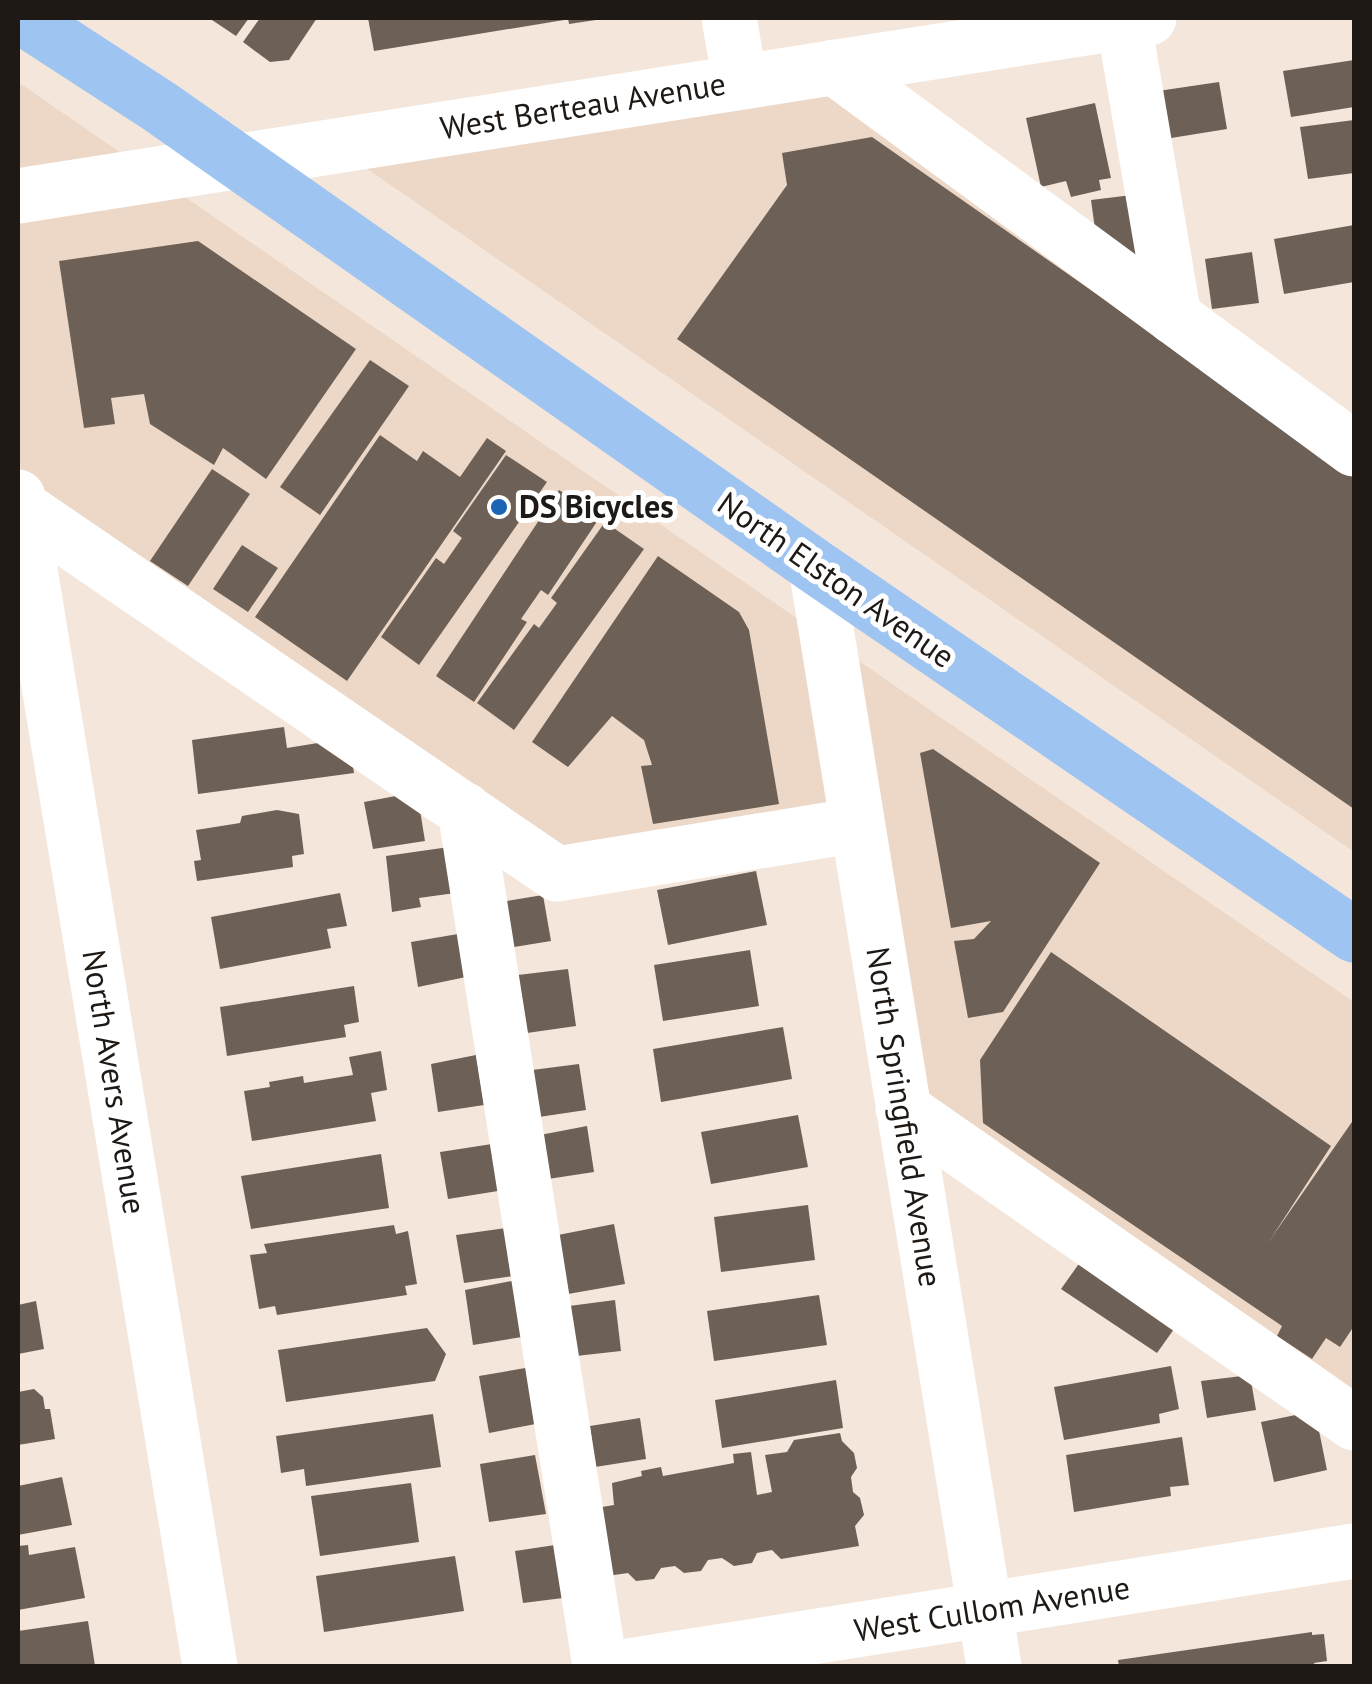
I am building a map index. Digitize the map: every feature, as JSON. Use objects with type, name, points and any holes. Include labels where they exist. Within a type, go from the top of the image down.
[{"type":"main road","name":"North Elston Avenue","points":[[23,18],[160,107],[816,567],[1354,935]]},
{"type":"street","points":[[729,18],[740,82]]},
{"type":"street","name":"West Berteau Avenue","points":[[18,196],[1132,19]]},
{"type":"street","points":[[1132,19],[1174,316]]},
{"type":"street","points":[[834,68],[1354,448]]},
{"type":"street","name":"North Avers Avenue","points":[[18,498],[210,1666]]},
{"type":"street","points":[[19,506],[557,874],[857,825]]},
{"type":"street","name":"North Springfield Avenue","points":[[816,567],[994,1666]]},
{"type":"street","points":[[465,810],[600,1666]]},
{"type":"street","points":[[903,1109],[1354,1423]]},
{"type":"street","name":"West Cullom Avenue","points":[[629,1666],[1354,1551]]},
{"type":"shaded area","points":[[826,77],[1354,460],[1354,852],[343,152]]},
{"type":"shaded area","points":[[18,82],[1354,1002],[1354,1415],[910,1103],[863,819],[558,865],[26,505],[18,453]]},
{"type":"building","points":[[209,18],[249,18],[236,36]]},
{"type":"building","points":[[260,18],[317,18],[289,60],[270,62],[243,42]]},
{"type":"building","points":[[368,18],[564,18],[564,20],[374,51]]},
{"type":"building","points":[[568,18],[595,18],[596,20],[569,24]]},
{"type":"building","points":[[1354,60],[1354,107],[1291,117],[1283,71]]},
{"type":"building","points":[[1219,82],[1227,129],[1165,139],[1158,91]]},
{"type":"building","points":[[1095,103],[1111,178],[1099,180],[1101,190],[1071,197],[1066,181],[1041,187],[1026,118]]},
{"type":"building","points":[[1354,120],[1354,173],[1308,179],[1300,127]]},
{"type":"building","points":[[872,137],[1354,474],[1354,809],[677,339],[787,185],[782,153]]},
{"type":"building","points":[[1132,195],[1141,260],[1095,229],[1091,200]]},
{"type":"building","points":[[1354,225],[1354,282],[1284,294],[1274,239]]},
{"type":"building","points":[[198,241],[356,349],[266,479],[223,448],[214,465],[150,424],[144,394],[111,398],[115,424],[84,428],[59,261]]},
{"type":"building","points":[[1252,252],[1259,303],[1212,309],[1205,259]]},
{"type":"building","points":[[370,360],[409,386],[320,515],[280,487]]},
{"type":"building","points":[[380,435],[417,461],[423,451],[460,477],[487,438],[506,451],[347,681],[255,617]]},
{"type":"building","points":[[506,455],[547,482],[419,665],[381,637],[436,558],[444,564],[462,538],[453,531]]},
{"type":"building","points":[[212,469],[250,494],[188,586],[150,561]]},
{"type":"building","points":[[559,490],[600,517],[548,595],[541,590],[521,619],[527,622],[474,702],[436,676]]},
{"type":"building","points":[[605,522],[644,549],[514,730],[477,703],[534,624],[539,628],[557,603],[551,598]]},
{"type":"building","points":[[242,545],[278,568],[248,612],[213,589]]},
{"type":"building","points":[[658,556],[739,612],[749,630],[779,804],[653,824],[641,766],[652,765],[644,740],[612,716],[568,767],[532,742]]},
{"type":"building","points":[[284,727],[287,748],[349,738],[354,773],[198,794],[192,740]]},
{"type":"building","points":[[933,749],[1100,863],[1003,1012],[968,1018],[954,941],[974,939],[991,921],[951,928],[920,753]]},
{"type":"building","points":[[417,792],[425,841],[373,849],[364,802]]},
{"type":"building","points":[[277,810],[299,814],[304,854],[292,856],[293,867],[197,881],[194,861],[201,860],[196,830],[240,823],[242,816]]},
{"type":"building","points":[[449,847],[455,893],[419,898],[421,907],[392,912],[386,856]]},
{"type":"building","points":[[756,871],[767,925],[668,945],[657,890]]},
{"type":"building","points":[[340,893],[347,926],[327,929],[331,948],[220,969],[211,917]]},
{"type":"building","points":[[543,895],[551,941],[508,948],[501,902]]},
{"type":"building","points":[[458,934],[466,977],[418,987],[411,942]]},
{"type":"building","points":[[750,950],[759,1006],[663,1021],[654,965]]},
{"type":"building","points":[[1051,952],[1331,1146],[1268,1243],[1354,1119],[1354,1326],[1340,1347],[1326,1338],[1312,1359],[1277,1336],[1282,1326],[983,1123],[980,1060]]},
{"type":"building","points":[[568,969],[576,1026],[527,1033],[518,975]]},
{"type":"building","points":[[354,986],[359,1022],[344,1025],[346,1037],[227,1056],[220,1007]]},
{"type":"building","points":[[783,1027],[792,1079],[661,1102],[653,1049]]},
{"type":"building","points":[[381,1051],[387,1090],[371,1093],[376,1121],[252,1141],[244,1091],[303,1076],[304,1083],[353,1075],[349,1057]]},
{"type":"building","points":[[476,1055],[484,1105],[438,1112],[431,1064]]},
{"type":"building","points":[[579,1064],[586,1110],[539,1117],[532,1070]]},
{"type":"building","points":[[798,1115],[808,1167],[711,1184],[701,1132]]},
{"type":"building","points":[[587,1126],[594,1172],[548,1179],[540,1135]]},
{"type":"building","points":[[492,1144],[498,1191],[448,1199],[440,1152]]},
{"type":"building","points":[[381,1154],[389,1208],[251,1229],[241,1176]]},
{"type":"building","points":[[808,1205],[815,1260],[721,1272],[714,1217]]},
{"type":"building","points":[[614,1224],[625,1284],[568,1294],[558,1235]]},
{"type":"building","points":[[394,1225],[396,1234],[408,1231],[417,1284],[405,1286],[407,1295],[277,1315],[275,1306],[259,1309],[250,1255],[267,1253],[264,1244]]},
{"type":"building","points":[[506,1228],[513,1276],[464,1283],[456,1235]]},
{"type":"building","points":[[1083,1258],[1179,1322],[1157,1353],[1061,1289]]},
{"type":"building","points":[[517,1280],[528,1336],[473,1345],[465,1290]]},
{"type":"building","points":[[819,1295],[827,1345],[714,1361],[707,1311]]},
{"type":"building","points":[[615,1300],[621,1351],[576,1356],[569,1306]]},
{"type":"building","points":[[36,1301],[44,1349],[18,1354],[18,1305]]},
{"type":"building","points":[[427,1328],[446,1354],[435,1381],[286,1402],[278,1350]]},
{"type":"building","points":[[1171,1366],[1179,1409],[1159,1414],[1160,1423],[1064,1440],[1054,1387]]},
{"type":"building","points":[[531,1367],[541,1423],[489,1433],[479,1376]]},
{"type":"building","points":[[1250,1375],[1256,1410],[1207,1418],[1201,1381]]},
{"type":"building","points":[[836,1380],[843,1428],[722,1448],[715,1400]]},
{"type":"building","points":[[34,1389],[43,1397],[45,1409],[50,1409],[55,1439],[18,1445],[18,1392]]},
{"type":"building","points":[[1315,1411],[1327,1470],[1274,1482],[1261,1422]]},
{"type":"building","points":[[433,1414],[441,1467],[306,1486],[304,1469],[281,1473],[276,1436]]},
{"type":"building","points":[[640,1418],[646,1459],[595,1467],[590,1426]]},
{"type":"building","points":[[840,1433],[854,1453],[857,1468],[851,1477],[864,1515],[855,1526],[859,1546],[781,1559],[772,1550],[757,1553],[752,1563],[734,1566],[722,1558],[708,1560],[701,1571],[684,1573],[675,1566],[661,1568],[654,1579],[636,1581],[628,1573],[607,1576],[596,1508],[614,1505],[612,1483],[661,1467],[663,1476],[734,1463],[733,1454],[751,1452],[757,1495],[772,1492],[765,1455],[787,1452],[794,1440]]},
{"type":"building","points":[[1182,1437],[1189,1485],[1170,1487],[1171,1496],[1074,1512],[1066,1455]]},
{"type":"building","points":[[535,1455],[546,1514],[489,1522],[480,1464]]},
{"type":"building","points":[[62,1477],[72,1525],[18,1535],[18,1486]]},
{"type":"building","points":[[411,1483],[419,1542],[320,1556],[311,1496]]},
{"type":"building","points":[[28,1545],[29,1555],[75,1547],[85,1598],[18,1610],[18,1546]]},
{"type":"building","points":[[555,1545],[563,1598],[523,1603],[515,1551]]},
{"type":"building","points":[[455,1556],[464,1611],[324,1632],[316,1576]]},
{"type":"building","points":[[88,1621],[95,1666],[18,1666],[18,1631]]},
{"type":"building","points":[[1312,1632],[1324,1634],[1327,1661],[1314,1663],[1315,1666],[1119,1666],[1118,1660]]},
{"type":"place","name":"DS Bicycles","points":[[499,507]]}]
